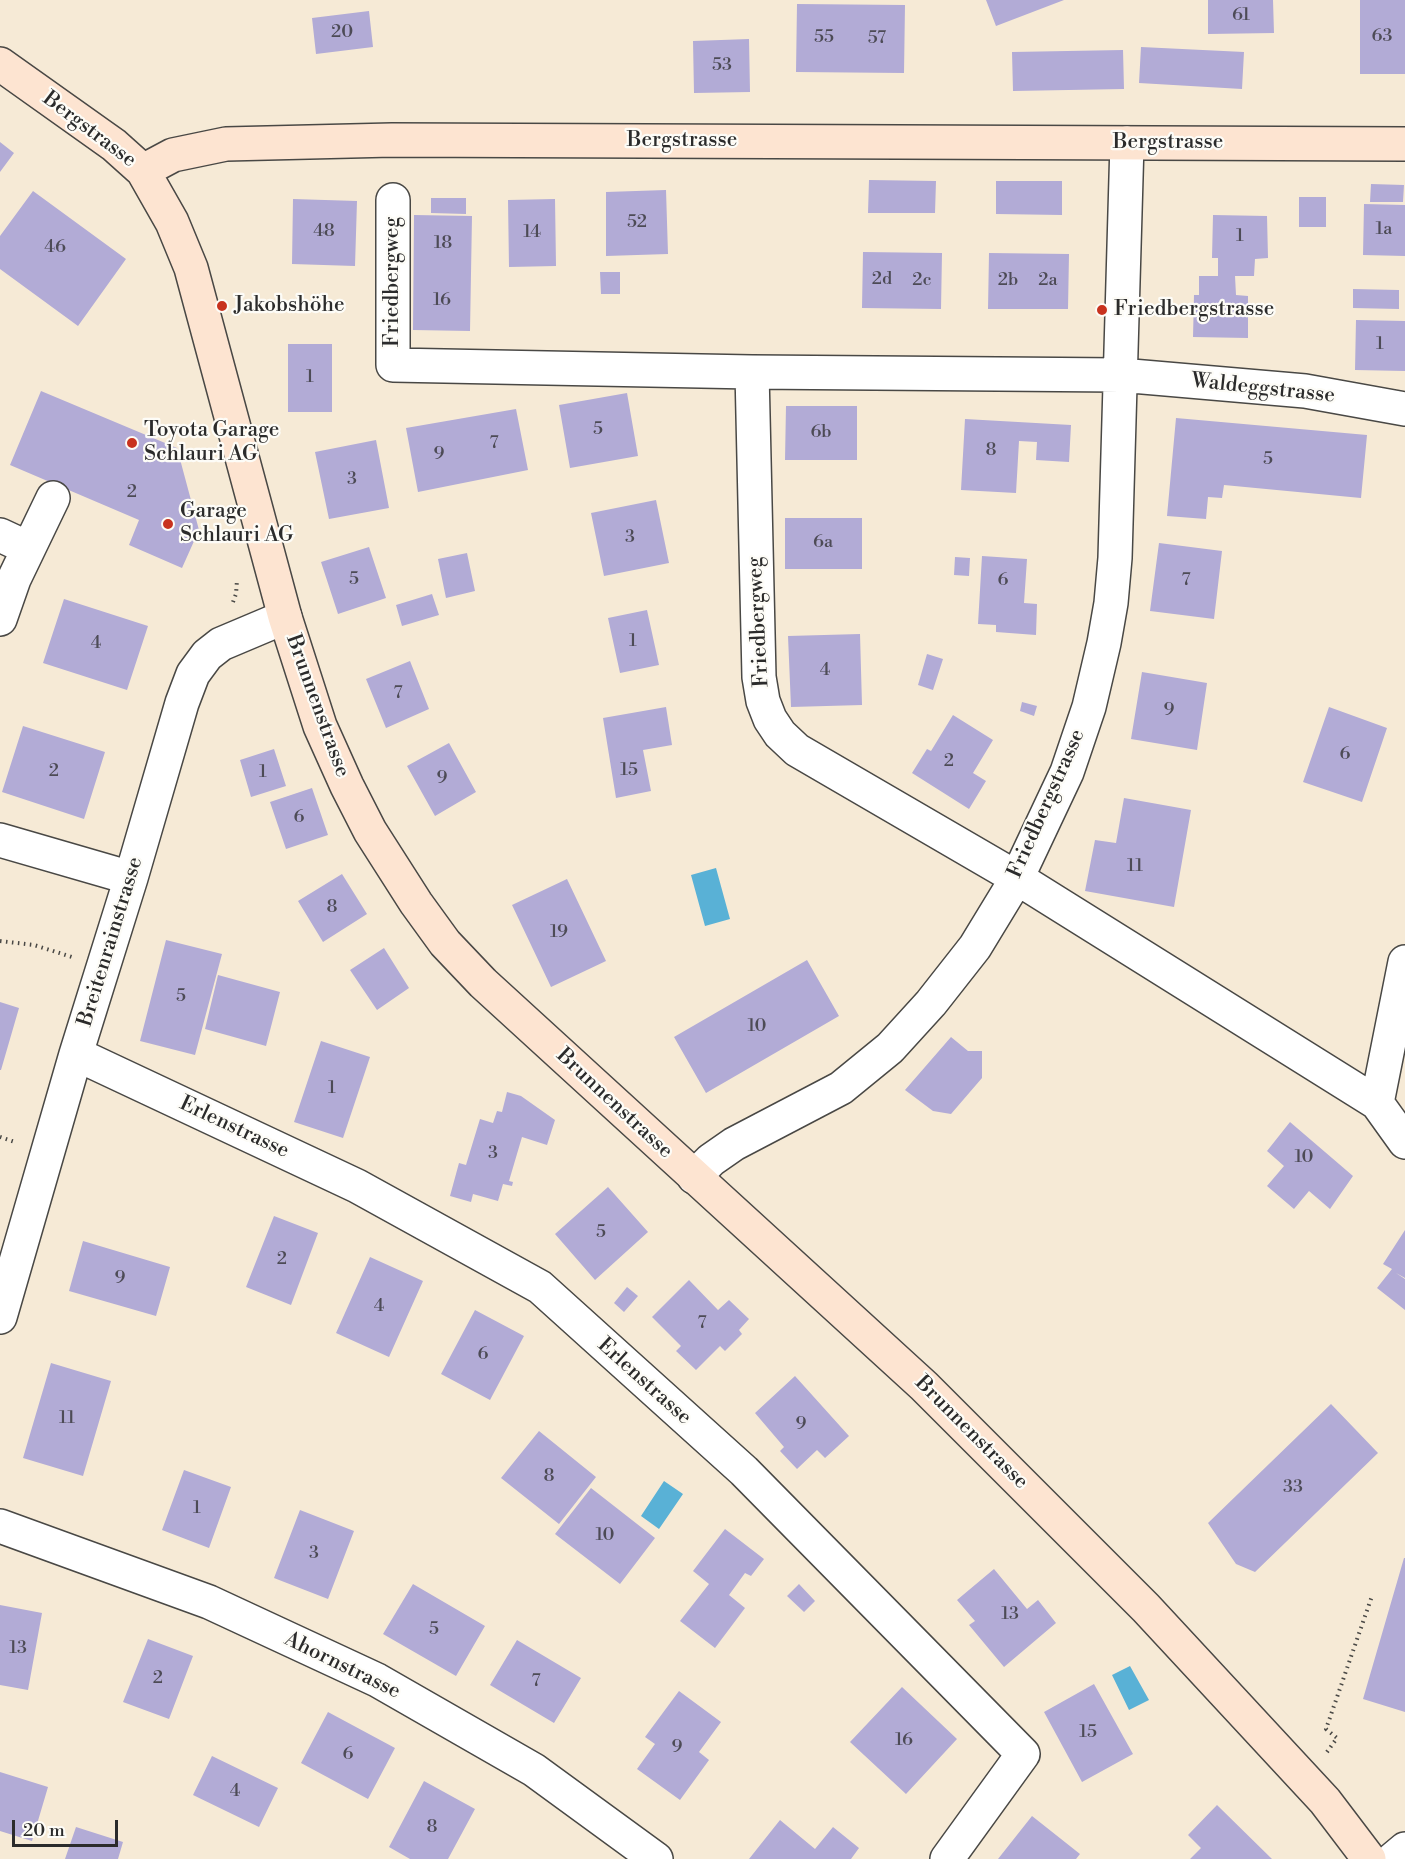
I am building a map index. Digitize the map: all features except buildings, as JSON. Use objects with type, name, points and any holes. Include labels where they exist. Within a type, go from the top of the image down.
[{"type":"main road","name":"Bergstrasse","points":[[0,64],[114,145],[143,171],[173,155],[226,144],[392,140],[1405,144]]},
{"type":"main road","name":"Brunnenstrasse","points":[[143,171],[172,222],[191,268],[285,617],[320,726],[370,831],[445,943],[483,983],[924,1386],[1112,1572],[1325,1802],[1370,1859]]},
{"type":"street","name":"Friedbergstrasse","points":[[693,1177],[711,1160],[734,1144],[841,1088],[890,1048],[931,1003],[975,947],[1017,878],[1067,772],[1089,707],[1104,643],[1115,558],[1127,143]]},
{"type":"street","name":"Friedbergweg","points":[[393,200],[393,365],[752,372],[1120,375]]},
{"type":"street","name":"Friedbergweg","points":[[752,372],[759,677],[763,701],[770,719],[780,734],[797,750],[1017,878],[1377,1103]]},
{"type":"street","name":"Waldeggstrasse","points":[[1120,375],[1305,391],[1405,409]]},
{"type":"street","points":[[0,619],[14,579],[14,542],[53,498]]},
{"type":"street","name":"Breitenrainstrasse","points":[[0,1317],[76,1054],[182,703],[193,674],[207,655],[222,644],[285,617]]},
{"type":"street","points":[[0,840],[131,878]]},
{"type":"street","points":[[1405,962],[1377,1103],[1405,1142]]},
{"type":"street","name":"Erlenstrasse","points":[[76,1054],[357,1186],[540,1287],[744,1471],[1023,1754],[947,1859]]},
{"type":"street","name":"Ahornstrasse","points":[[0,1526],[209,1602],[377,1680],[534,1770],[656,1859]]},
{"type":"street","points":[[1393,1859],[1405,1849]]},
{"type":"path","points":[[0,941],[34,945],[78,959]]},
{"type":"path","points":[[1326,1754],[1337,1738],[1326,1729],[1371,1596]]},
{"type":"water","points":[[716,868],[730,919],[705,926],[691,875]]},
{"type":"water","points":[[664,1481],[683,1494],[659,1529],[641,1516]]},
{"type":"water","points":[[1130,1666],[1149,1700],[1129,1710],[1112,1675]]},
{"type":"place","name":"Jakobshöhe","points":[[222,306]]},
{"type":"place","name":"Friedbergstrasse","points":[[1102,310]]},
{"type":"place","name":"Toyota Garage Schlauri AG","points":[[132,443]]},
{"type":"place","name":"Garage Schlauri AG","points":[[168,524]]}]
